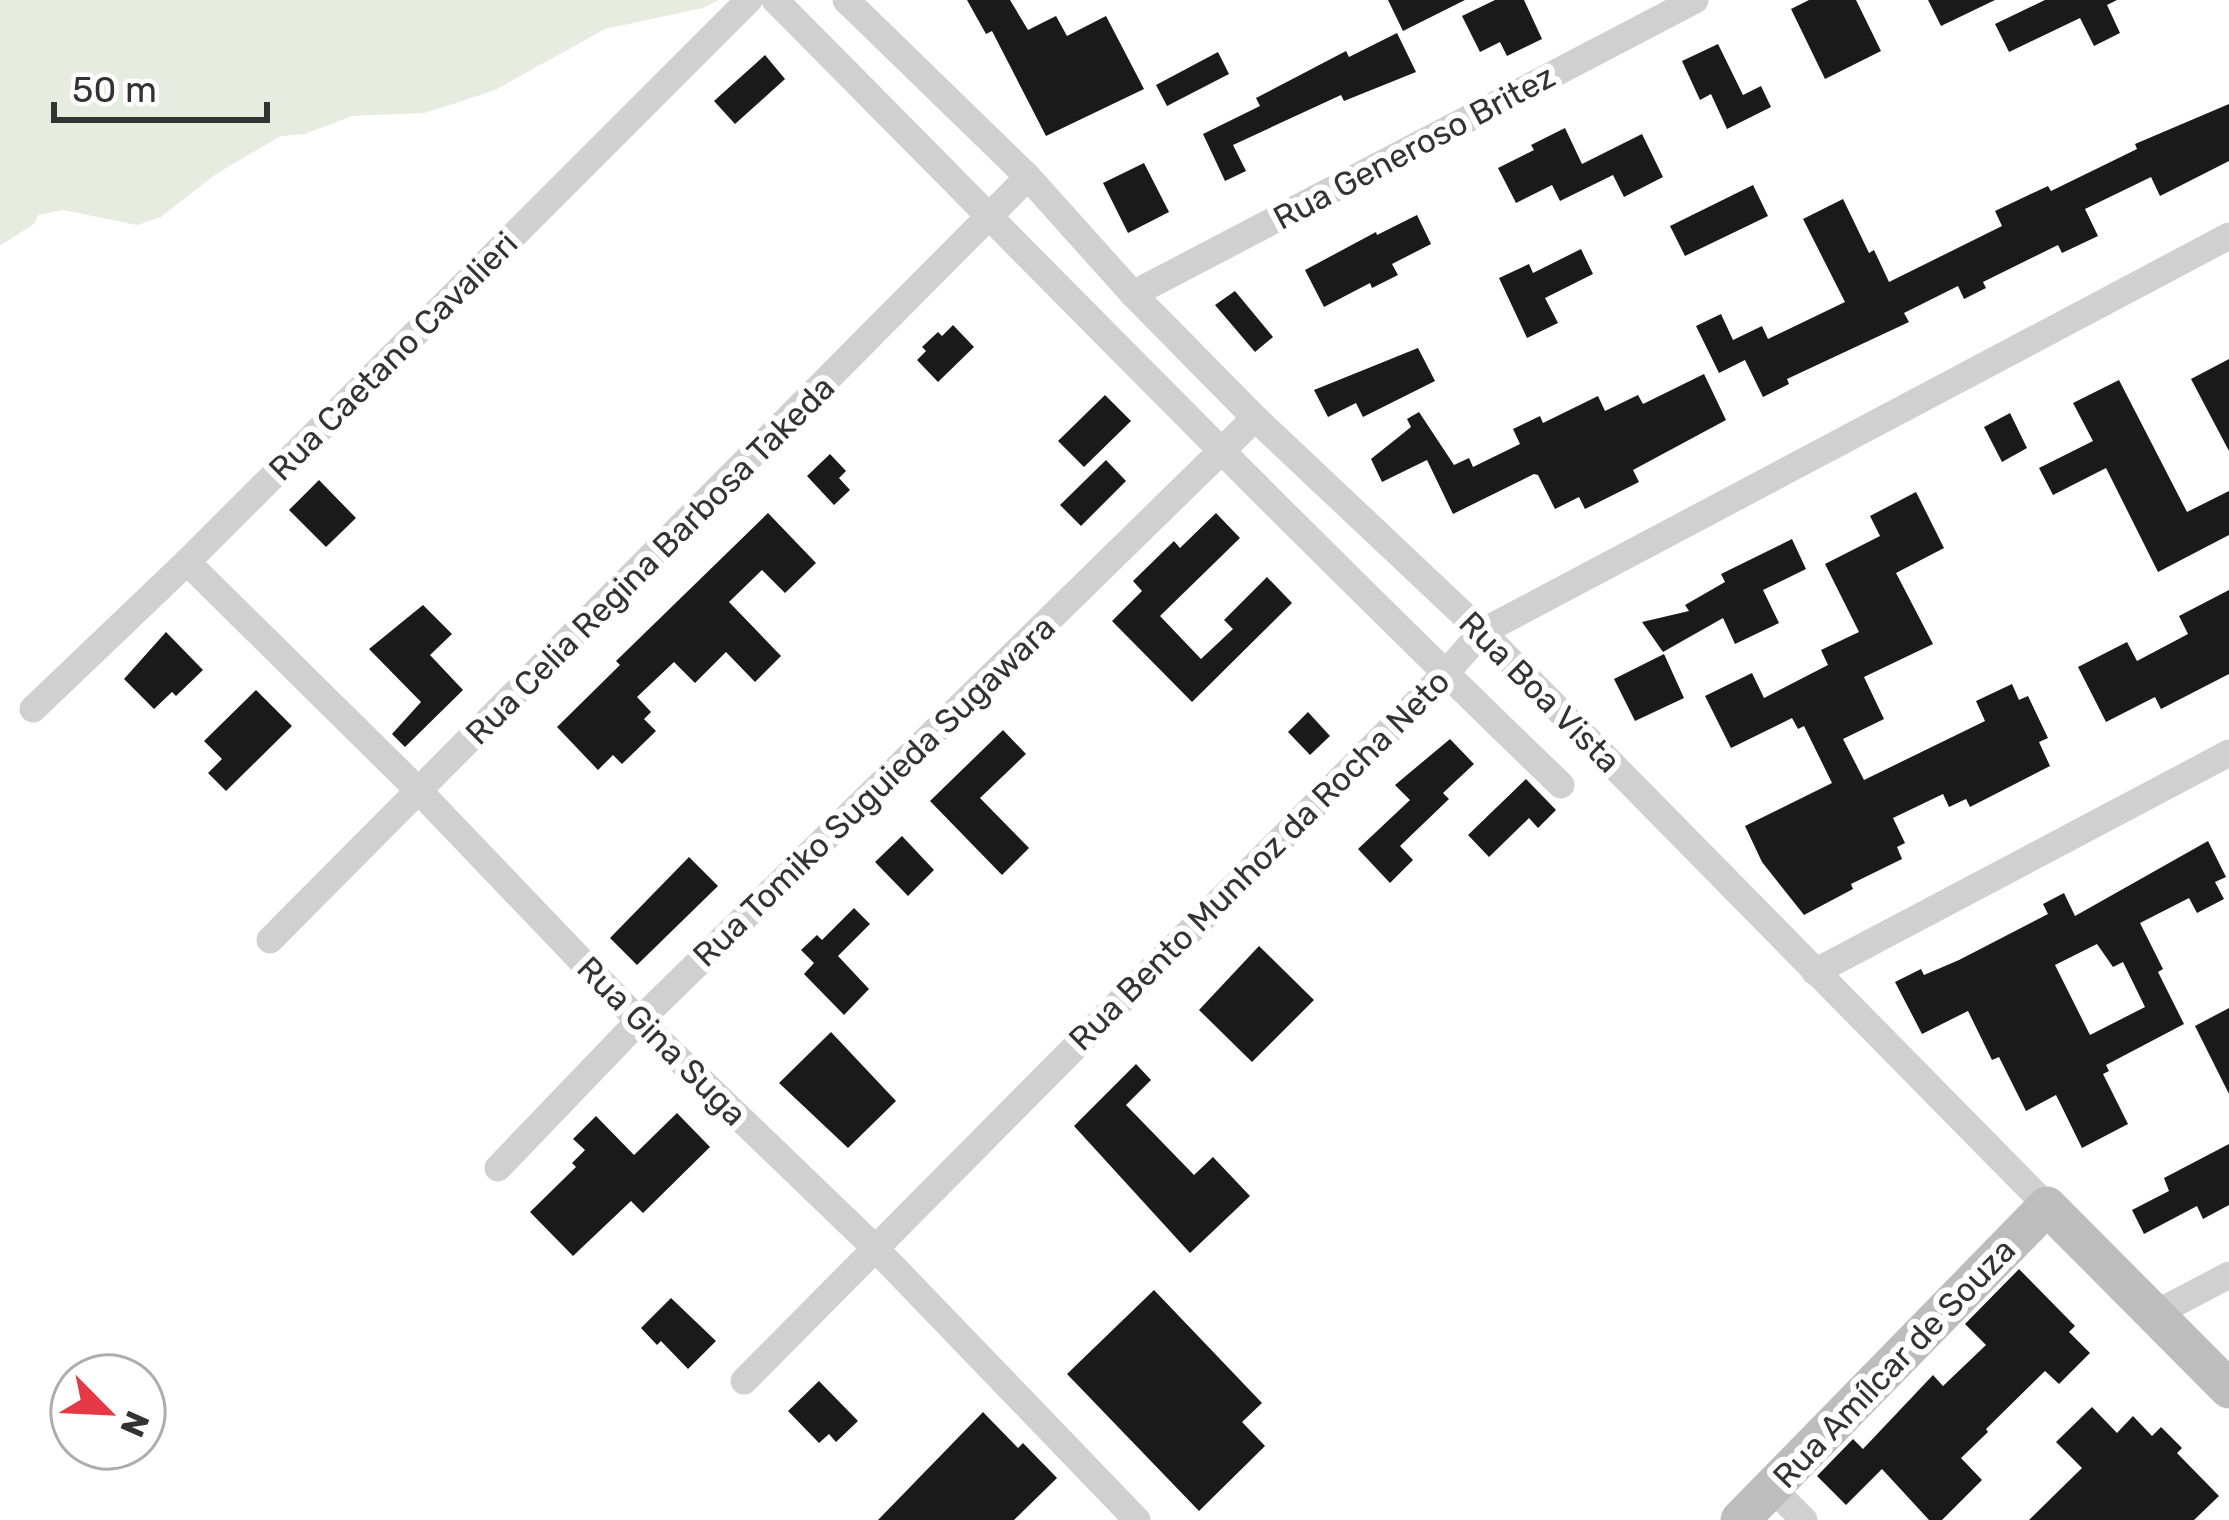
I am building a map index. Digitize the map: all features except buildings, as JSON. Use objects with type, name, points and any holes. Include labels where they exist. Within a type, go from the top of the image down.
[{"type":"street","name":"Rua Caetano Cavalieri","points":[[33,710],[749,0]]},
{"type":"street","name":"Rua Boa Vista","points":[[775,0],[1220,453],[1561,785]]},
{"type":"street","name":"Rua Boa Vista","points":[[846,0],[1028,177],[1132,294],[1255,418],[1481,632],[2229,1389]]},
{"type":"street","name":"Rua Generoso Britez","points":[[1132,294],[1695,0]]},
{"type":"street","name":"Rua Celia Regina Barbosa Takeda","points":[[270,940],[1028,177]]},
{"type":"street","name":"Rua Bento Munhoz da Rocha Neto","points":[[744,1382],[1445,674],[1481,632],[2229,236]]},
{"type":"street","name":"Rua Tomiko Suguieda Sugawara","points":[[498,1168],[639,1021],[1255,418]]},
{"type":"street","name":"Rua Gina Suga","points":[[187,562],[419,791],[639,1021],[874,1247],[1135,1519]]},
{"type":"street","points":[[1815,973],[2229,753]]},
{"type":"street","name":"Rua Amílcar de Souza","points":[[1744,1519],[2047,1206]]},
{"type":"street","points":[[2155,1314],[2229,1275]]},
{"type":"street","points":[[1772,1488],[1804,1520]]},
{"type":"shaded area","points":[[0,0],[719,0],[703,8],[605,29],[495,90],[447,106],[424,113],[352,116],[305,134],[281,136],[216,174],[161,217],[137,225],[63,210],[38,215],[35,223],[0,246]]}]
